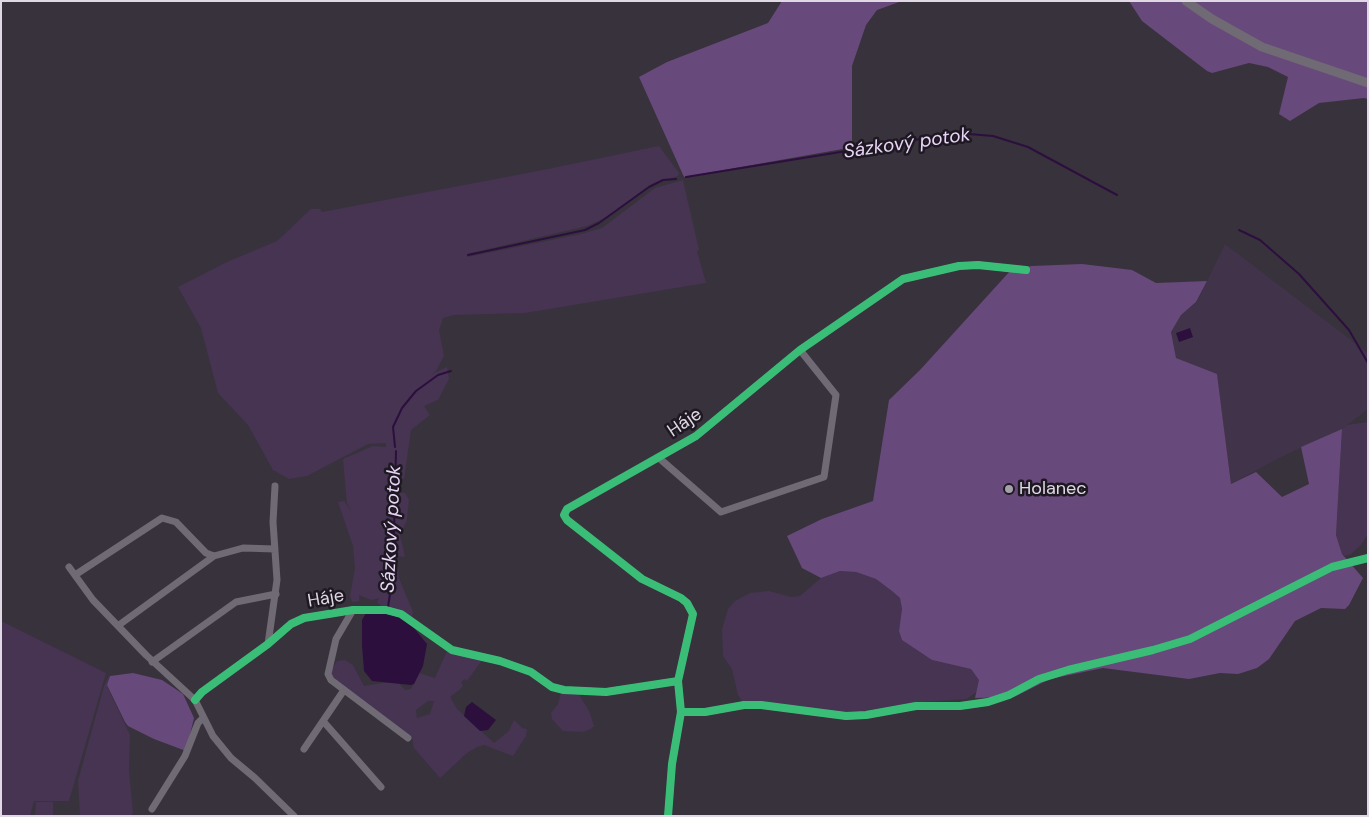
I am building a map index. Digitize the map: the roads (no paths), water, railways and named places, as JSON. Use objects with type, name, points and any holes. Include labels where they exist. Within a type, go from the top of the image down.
[{"type":"street","points":[[1186,1],[1212,19],[1262,48],[1368,83]]},
{"type":"street","name":"Háje","points":[[668,816],[672,764],[681,712],[678,681],[692,622],[691,609],[681,598],[642,579],[620,564],[567,520],[564,515],[567,509],[696,436],[800,350],[903,279],[959,266],[978,265],[1026,270]]},
{"type":"street","points":[[658,458],[721,512],[824,477],[836,395],[800,350]]},
{"type":"street","points":[[268,644],[276,594],[273,522],[275,486]]},
{"type":"street","points":[[75,575],[162,518],[176,522],[206,553],[214,556]]},
{"type":"street","points":[[119,624],[214,556],[243,548],[275,549]]},
{"type":"street","points":[[681,712],[705,712],[753,705],[846,716],[866,715],[916,706],[960,706],[988,702],[1009,695],[1039,679],[1190,639],[1332,567],[1368,558]]},
{"type":"street","points":[[69,568],[93,600],[119,624],[152,662],[195,700],[203,718],[231,758],[255,778],[294,816]]},
{"type":"street","points":[[152,662],[236,602],[276,594]]},
{"type":"street","name":"Háje","points":[[195,700],[202,692],[268,644],[291,624],[304,618],[353,610],[386,610],[401,614],[452,650],[500,661],[531,672],[552,687],[564,690],[606,692],[678,681]]},
{"type":"street","name":"Háje","points":[[353,610],[336,639],[328,674],[331,680],[408,738]]},
{"type":"street","points":[[304,749],[344,690]]},
{"type":"street","points":[[152,809],[185,756],[198,723],[203,718]]},
{"type":"street","points":[[323,721],[381,787]]},
{"type":"waterway","name":"Sázkový potok","points":[[686,177],[933,137],[969,134],[993,136],[1028,147],[1117,195]]},
{"type":"waterway","name":"Sázkový potok","points":[[468,255],[585,230],[599,223],[649,187],[663,180],[676,179]]},
{"type":"waterway","name":"Sázkový potok","points":[[1239,230],[1260,240],[1299,274],[1349,330],[1368,363]]},
{"type":"waterway","name":"Sázkový potok","points":[[395,447],[393,427],[402,408],[416,391],[438,375],[451,371]]},
{"type":"waterway","name":"Sázkový potok","points":[[388,607],[393,574],[396,451]]},
{"type":"place","name":"Holanec","points":[[1009,489]]}]
